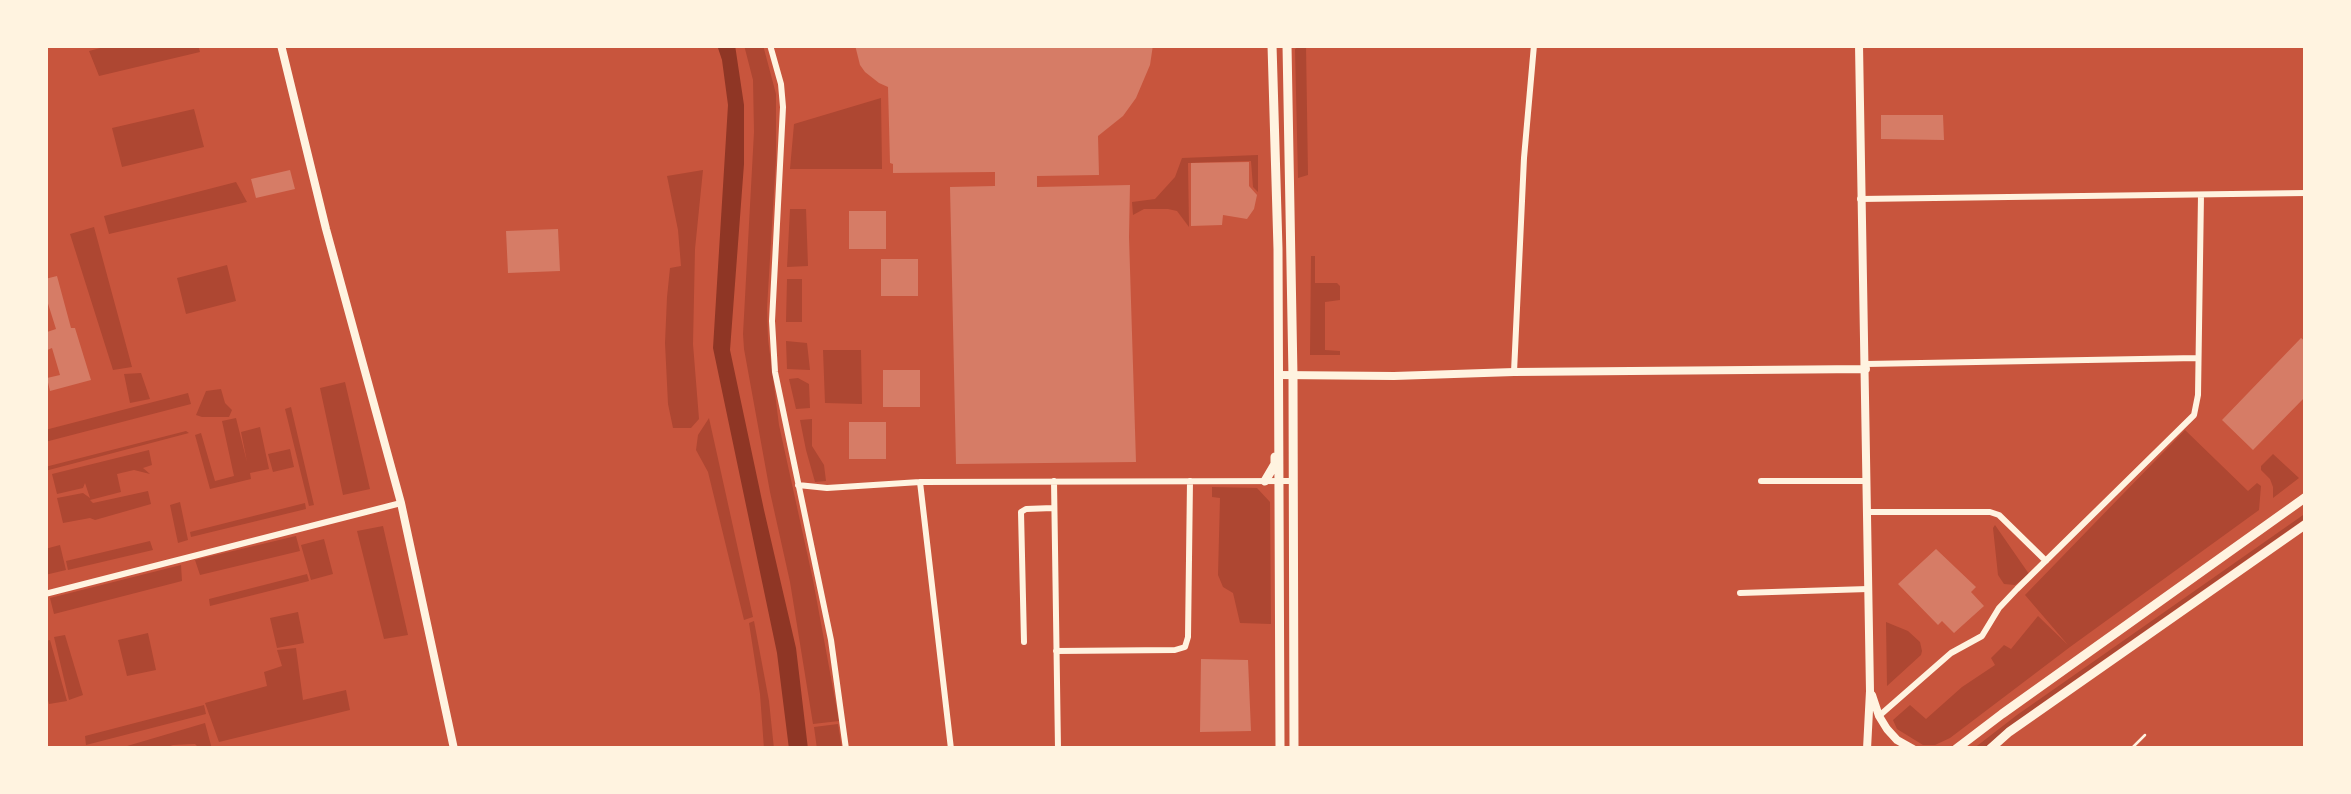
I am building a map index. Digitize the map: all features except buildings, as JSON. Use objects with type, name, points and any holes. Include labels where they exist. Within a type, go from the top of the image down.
[{"type":"main road","points":[[1272,45],[1278,238],[1280,749]]},
{"type":"main road","points":[[1288,45],[1294,749]]},
{"type":"main road","points":[[1265,482],[1275,464],[1279,395]]},
{"type":"main road","points":[[1954,749],[2306,496]]},
{"type":"main road","points":[[1990,749],[2306,524]]},
{"type":"street","points":[[281,45],[326,229],[401,504],[454,749]]},
{"type":"street","points":[[770,45],[783,106],[772,321],[775,372],[831,640],[846,749]]},
{"type":"street","points":[[1514,372],[1524,158],[1534,45]]},
{"type":"street","points":[[1859,45],[1868,512],[1868,749]]},
{"type":"street","points":[[1860,199],[2306,194]]},
{"type":"street","points":[[1880,716],[1951,653],[1982,636],[1999,608],[2194,415],[2198,394],[2201,195]]},
{"type":"street","points":[[1279,375],[1394,376],[2197,358]]},
{"type":"street","points":[[1054,481],[1058,749]]},
{"type":"street","points":[[1056,651],[1176,650],[1185,646],[1190,481]]},
{"type":"street","points":[[1761,481],[1867,481]]},
{"type":"street","points":[[798,485],[828,488],[920,482],[1294,482]]},
{"type":"street","points":[[920,482],[951,749]]},
{"type":"street","points":[[45,594],[401,504]]},
{"type":"street","points":[[1024,642],[1022,512],[1053,508]]},
{"type":"street","points":[[1868,512],[1990,512],[1998,515],[2046,561]]},
{"type":"street","points":[[1740,593],[1868,589]]},
{"type":"street","points":[[1870,691],[1880,716],[1897,740],[1912,749]]},
{"type":"lane","points":[[2131,749],[2146,735]]},
{"type":"shaded area","points":[[112,45],[198,45],[200,52],[99,76],[89,51]]},
{"type":"shaded area","points":[[717,45],[735,45],[744,105],[744,164],[730,350],[796,648],[808,749],[789,749],[777,653],[713,348],[728,105]]},
{"type":"shaded area","points":[[744,45],[763,45],[776,94],[768,339],[779,425],[839,721],[813,724],[790,582],[744,349],[754,132],[753,80]]},
{"type":"shaded area","points":[[1306,45],[1308,175],[1298,178],[1295,49]]},
{"type":"shaded area","points":[[881,98],[882,169],[790,169],[794,124]]},
{"type":"shaded area","points":[[194,109],[204,147],[122,167],[112,128]]},
{"type":"shaded area","points":[[1258,155],[1258,192],[1253,187],[1251,161],[1188,163],[1189,227],[1177,211],[1168,209],[1144,209],[1133,215],[1132,202],[1155,199],[1175,177],[1182,158]]},
{"type":"shaded area","points":[[703,170],[695,249],[693,344],[699,419],[691,428],[673,428],[665,343],[667,297],[670,268],[681,266],[667,176]]},
{"type":"shaded area","points":[[236,182],[247,202],[109,234],[104,216]]},
{"type":"shaded area","points":[[790,209],[806,209],[808,266],[787,267]]},
{"type":"shaded area","points":[[94,227],[132,367],[113,370],[70,234]]},
{"type":"shaded area","points":[[1311,256],[1315,256],[1315,283],[1340,286],[1340,300],[1325,302],[1325,350],[1340,351],[1340,355],[1310,355]]},
{"type":"shaded area","points":[[227,265],[236,301],[186,314],[177,278]]},
{"type":"shaded area","points":[[787,279],[802,279],[802,322],[786,322]]},
{"type":"shaded area","points":[[786,341],[807,343],[810,370],[787,369]]},
{"type":"shaded area","points":[[823,350],[861,350],[862,404],[825,403]]},
{"type":"shaded area","points":[[141,373],[150,399],[130,403],[124,374]]},
{"type":"shaded area","points":[[798,378],[809,384],[810,408],[796,409],[789,379]]},
{"type":"shaded area","points":[[345,382],[370,489],[343,495],[320,388]]},
{"type":"shaded area","points":[[221,389],[232,410],[229,417],[196,415],[206,391]]},
{"type":"shaded area","points":[[188,393],[191,404],[45,442],[45,430]]},
{"type":"shaded area","points":[[291,407],[314,505],[309,506],[285,409]]},
{"type":"shaded area","points":[[236,418],[247,462],[241,432],[260,427],[269,469],[250,473],[251,479],[210,489],[195,435],[201,433],[215,481],[234,476],[222,421]]},
{"type":"shaded area","points":[[709,418],[753,617],[744,620],[708,472],[696,450],[698,435]]},
{"type":"shaded area","points":[[812,419],[812,446],[824,465],[826,481],[815,482],[806,450],[800,420]]},
{"type":"shaded area","points":[[2185,430],[2248,491],[2257,483],[2261,486],[2259,510],[1950,738],[1935,745],[1923,745],[1897,729],[1893,720],[1910,705],[1926,719],[1962,687],[1995,665],[1991,658],[2004,645],[2011,649],[2038,616],[2068,645],[2025,595]]},
{"type":"shaded area","points":[[189,433],[45,471],[45,467]]},
{"type":"shaded area","points":[[290,449],[294,467],[273,472],[268,454]]},
{"type":"shaded area","points":[[149,450],[152,465],[143,468],[150,474],[134,470],[117,474],[121,492],[90,500],[93,503],[148,491],[151,504],[95,520],[63,523],[57,498],[83,493],[90,498],[85,483],[83,488],[57,494],[52,474]]},
{"type":"shaded area","points":[[2273,454],[2299,478],[2273,498],[2270,479],[2261,466]]},
{"type":"shaded area","points":[[1212,487],[1257,488],[1270,502],[1271,624],[1240,623],[1233,593],[1223,587],[1218,575],[1220,498],[1212,497]]},
{"type":"shaded area","points":[[180,502],[188,540],[178,543],[170,505]]},
{"type":"shaded area","points":[[305,503],[306,509],[191,537],[190,532]]},
{"type":"shaded area","points":[[2306,513],[2306,518],[2035,708],[1983,749],[1973,749],[2017,715]]},
{"type":"shaded area","points":[[1995,525],[2029,574],[2015,585],[2004,584],[1998,575]]},
{"type":"shaded area","points":[[383,526],[408,635],[384,639],[357,531]]},
{"type":"shaded area","points":[[296,536],[300,551],[200,575],[195,560]]},
{"type":"shaded area","points":[[324,539],[333,574],[311,580],[301,545]]},
{"type":"shaded area","points":[[150,541],[153,550],[68,570],[66,561]]},
{"type":"shaded area","points":[[60,545],[66,570],[45,575],[45,549]]},
{"type":"shaded area","points":[[181,565],[182,581],[54,614],[50,598]]},
{"type":"shaded area","points":[[307,574],[309,581],[210,606],[209,599]]},
{"type":"shaded area","points":[[298,612],[304,643],[277,648],[270,618]]},
{"type":"shaded area","points":[[754,621],[774,749],[764,749],[749,623]]},
{"type":"shaded area","points":[[1886,622],[1908,631],[1920,642],[1922,651],[1887,686]]},
{"type":"shaded area","points":[[148,633],[156,670],[127,676],[118,640]]},
{"type":"shaded area","points":[[65,635],[83,695],[69,700],[54,637]]},
{"type":"shaded area","points":[[50,640],[67,701],[49,704],[45,689],[45,641]]},
{"type":"shaded area","points":[[296,648],[303,700],[346,690],[350,710],[219,742],[205,703],[267,686],[264,672],[282,666],[277,650]]},
{"type":"shaded area","points":[[204,705],[206,714],[86,745],[85,736]]},
{"type":"shaded area","points":[[205,723],[212,749],[200,749],[195,744],[117,749]]},
{"type":"shaded area","points":[[838,724],[842,749],[817,749],[814,727]]}]
